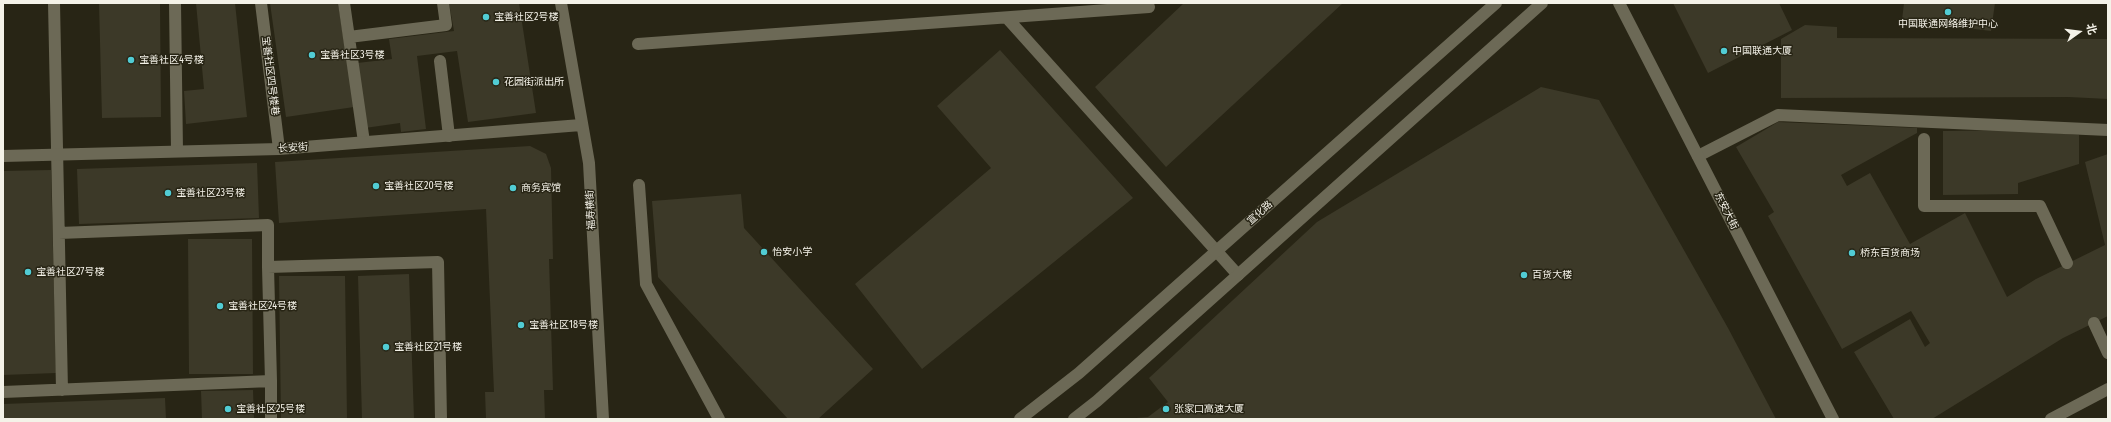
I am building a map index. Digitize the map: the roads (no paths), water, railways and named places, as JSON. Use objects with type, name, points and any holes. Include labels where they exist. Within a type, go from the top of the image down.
[{"type":"street","points":[[54,3],[62,390]]},
{"type":"street","points":[[175,3],[177,151]]},
{"type":"street","name":"宝善社区四号楼巷","points":[[261,3],[279,149]]},
{"type":"street","points":[[344,3],[364,142]]},
{"type":"street","points":[[349,37],[446,25],[443,3]]},
{"type":"street","name":"福寿横街","points":[[561,3],[581,125],[589,163],[603,419]]},
{"type":"street","name":"宣化路","points":[[1020,419],[1079,373],[1496,3]]},
{"type":"street","points":[[1074,419],[1097,401],[1542,3]]},
{"type":"street","name":"东安大街","points":[[1619,3],[1833,419]]},
{"type":"street","points":[[638,44],[1149,7]]},
{"type":"street","points":[[1007,18],[1238,275]]},
{"type":"street","points":[[440,61],[449,136]]},
{"type":"street","points":[[1698,156],[1778,115],[2108,130]]},
{"type":"street","name":"长安街","points":[[3,156],[279,149],[581,125]]},
{"type":"street","points":[[1924,139],[1924,206],[2040,206],[2067,263]]},
{"type":"street","points":[[639,185],[646,284],[719,419]]},
{"type":"street","points":[[59,233],[268,225],[271,419]]},
{"type":"street","points":[[268,267],[438,262],[441,419]]},
{"type":"street","points":[[2094,323],[2108,353]]},
{"type":"street","points":[[3,392],[271,381]]},
{"type":"street","points":[[2051,419],[2108,389]]},
{"type":"place","name":"中国联通网络维护中心","points":[[1948,12]]},
{"type":"place","name":"宝善社区2号楼","points":[[486,17]]},
{"type":"place","name":"中国联通大厦","points":[[1724,51]]},
{"type":"place","name":"宝善社区3号楼","points":[[312,55]]},
{"type":"place","name":"宝善社区4号楼","points":[[131,60]]},
{"type":"place","name":"花园街派出所","points":[[496,82]]},
{"type":"place","name":"宝善社区20号楼","points":[[376,186]]},
{"type":"place","name":"商务宾馆","points":[[513,188]]},
{"type":"place","name":"宝善社区23号楼","points":[[168,193]]},
{"type":"place","name":"怡安小学","points":[[764,252]]},
{"type":"place","name":"桥东百货商场","points":[[1852,253]]},
{"type":"place","name":"宝善社区27号楼","points":[[28,272]]},
{"type":"place","name":"百货大楼","points":[[1524,275]]},
{"type":"place","name":"宝善社区24号楼","points":[[220,306]]},
{"type":"place","name":"宝善社区18号楼","points":[[521,325]]},
{"type":"place","name":"宝善社区21号楼","points":[[386,347]]},
{"type":"place","name":"宝善社区25号楼","points":[[228,409]]},
{"type":"place","name":"张家口高速大厦","points":[[1166,409]]}]
